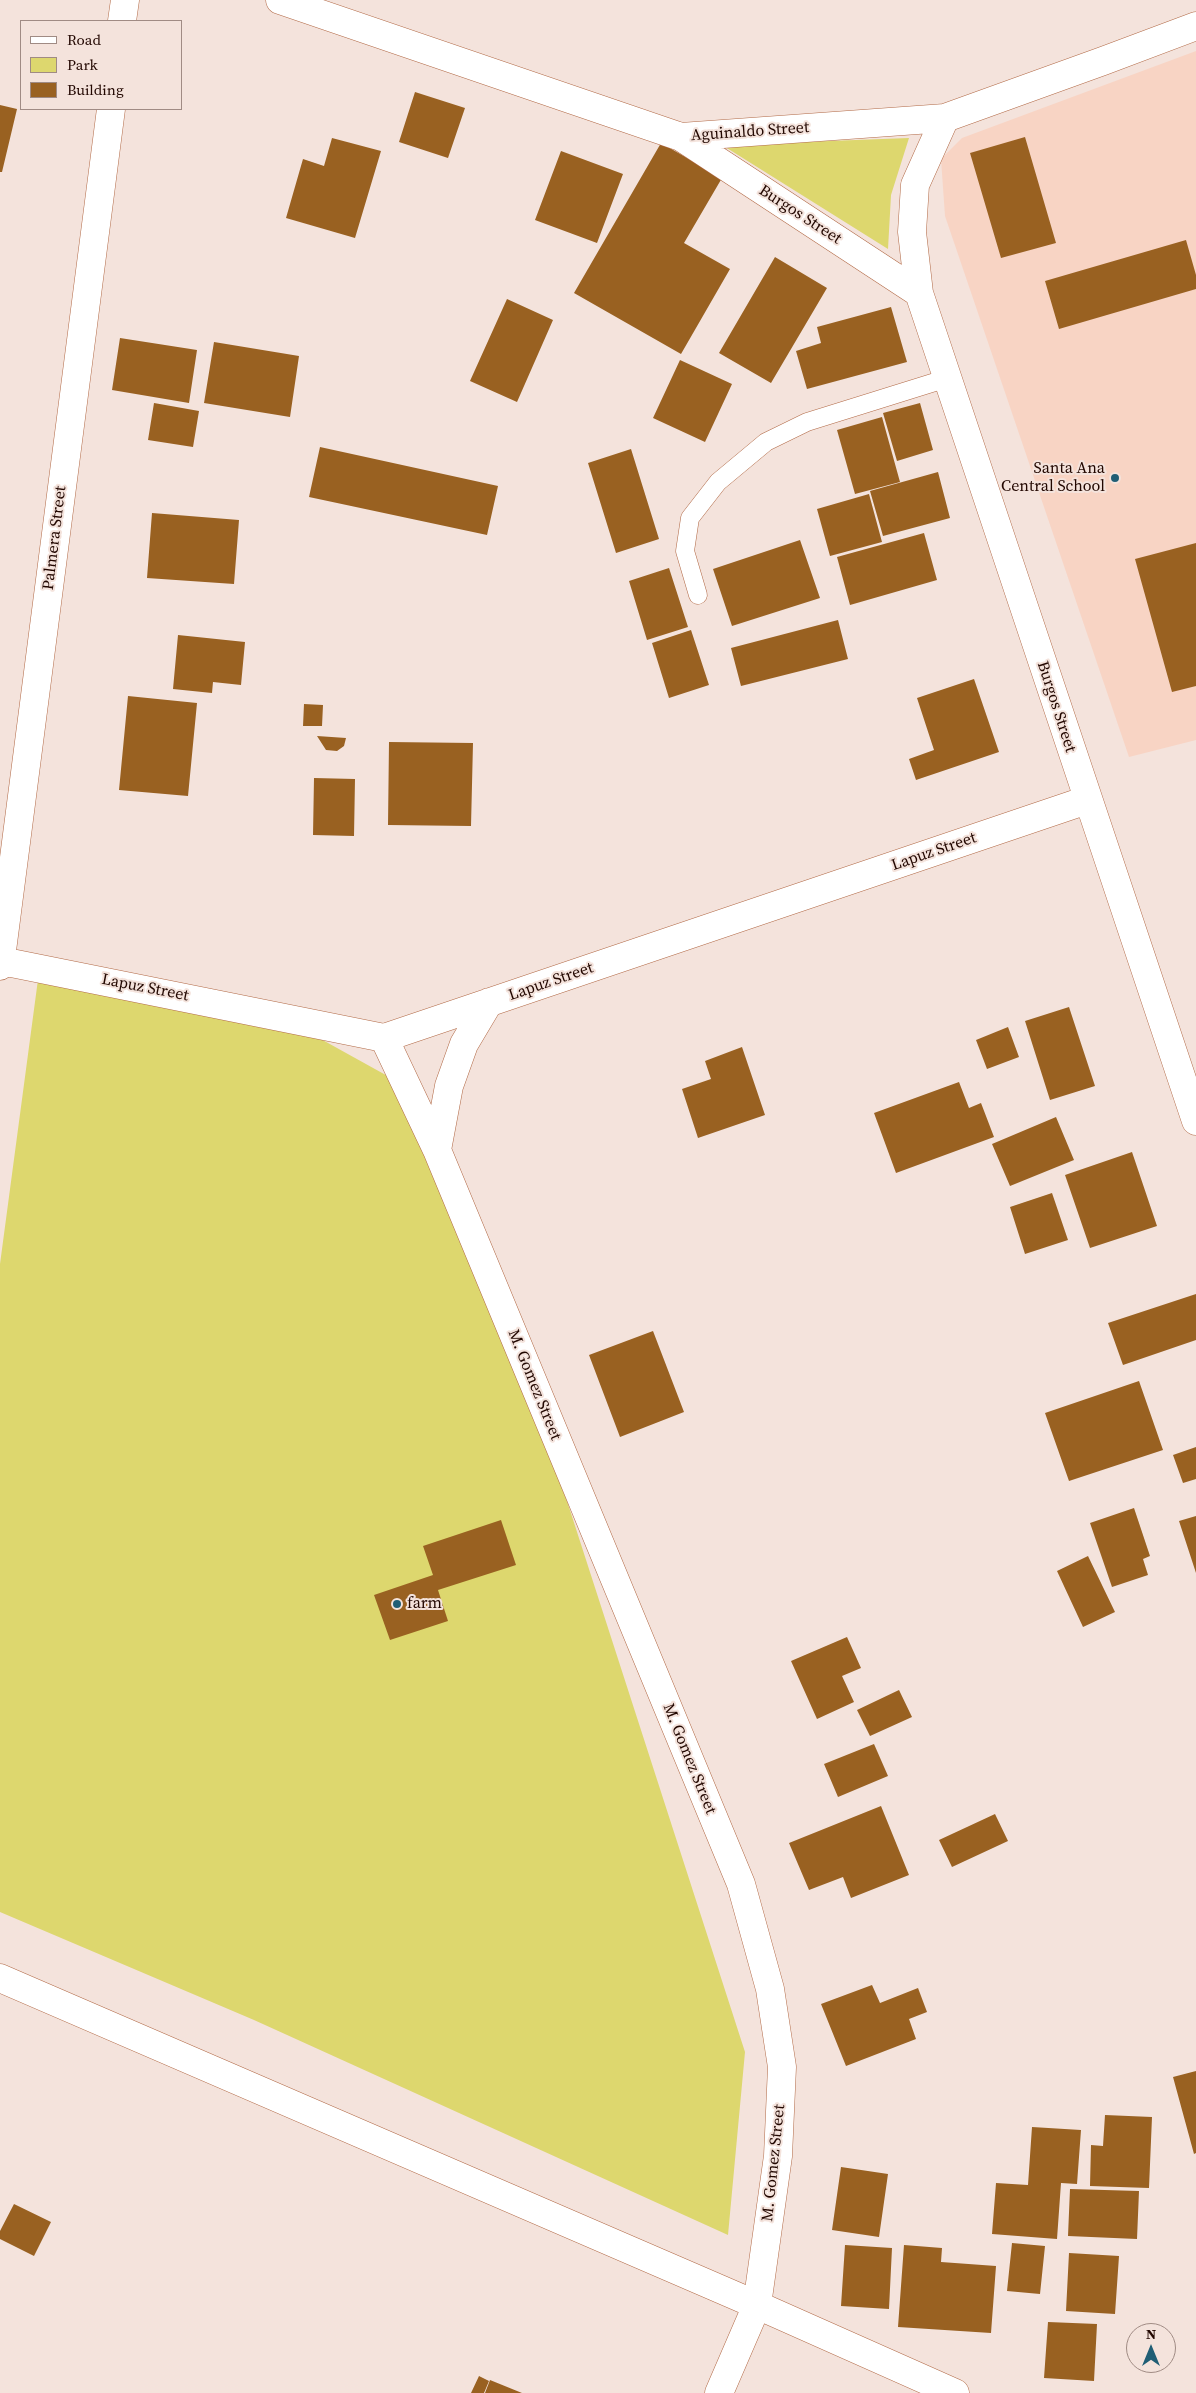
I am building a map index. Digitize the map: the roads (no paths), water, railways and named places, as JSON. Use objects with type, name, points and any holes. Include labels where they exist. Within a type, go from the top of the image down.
[{"type":"street","points":[[122,20],[125,0]]},
{"type":"street","name":"Aguinaldo Street","points":[[280,0],[681,137],[945,118],[1103,62],[1196,26]]},
{"type":"street","name":"Palmera Street","points":[[0,963],[111,110]]},
{"type":"street","name":"Burgos Street","points":[[945,118],[915,185],[912,232],[920,292],[1087,800],[1196,1121]]},
{"type":"street","name":"Burgos Street","points":[[681,137],[920,292]]},
{"type":"street","name":"Lapuz Street","points":[[0,963],[384,1038],[1087,800]]},
{"type":"street","points":[[437,1150],[449,1086],[464,1044],[489,1002]]},
{"type":"street","name":"M. Gomez Street","points":[[384,1038],[437,1150],[741,1884],[770,1989],[782,2067],[778,2156],[757,2305],[719,2393]]},
{"type":"street","points":[[0,1978],[757,2305],[955,2393]]},
{"type":"lane","points":[[698,595],[685,551],[690,518],[718,482],[766,442],[807,422],[948,378]]},
{"type":"place","name":"Santa Ana Central School","points":[[1115,478]]},
{"type":"place","name":"farm","points":[[397,1604]]}]
